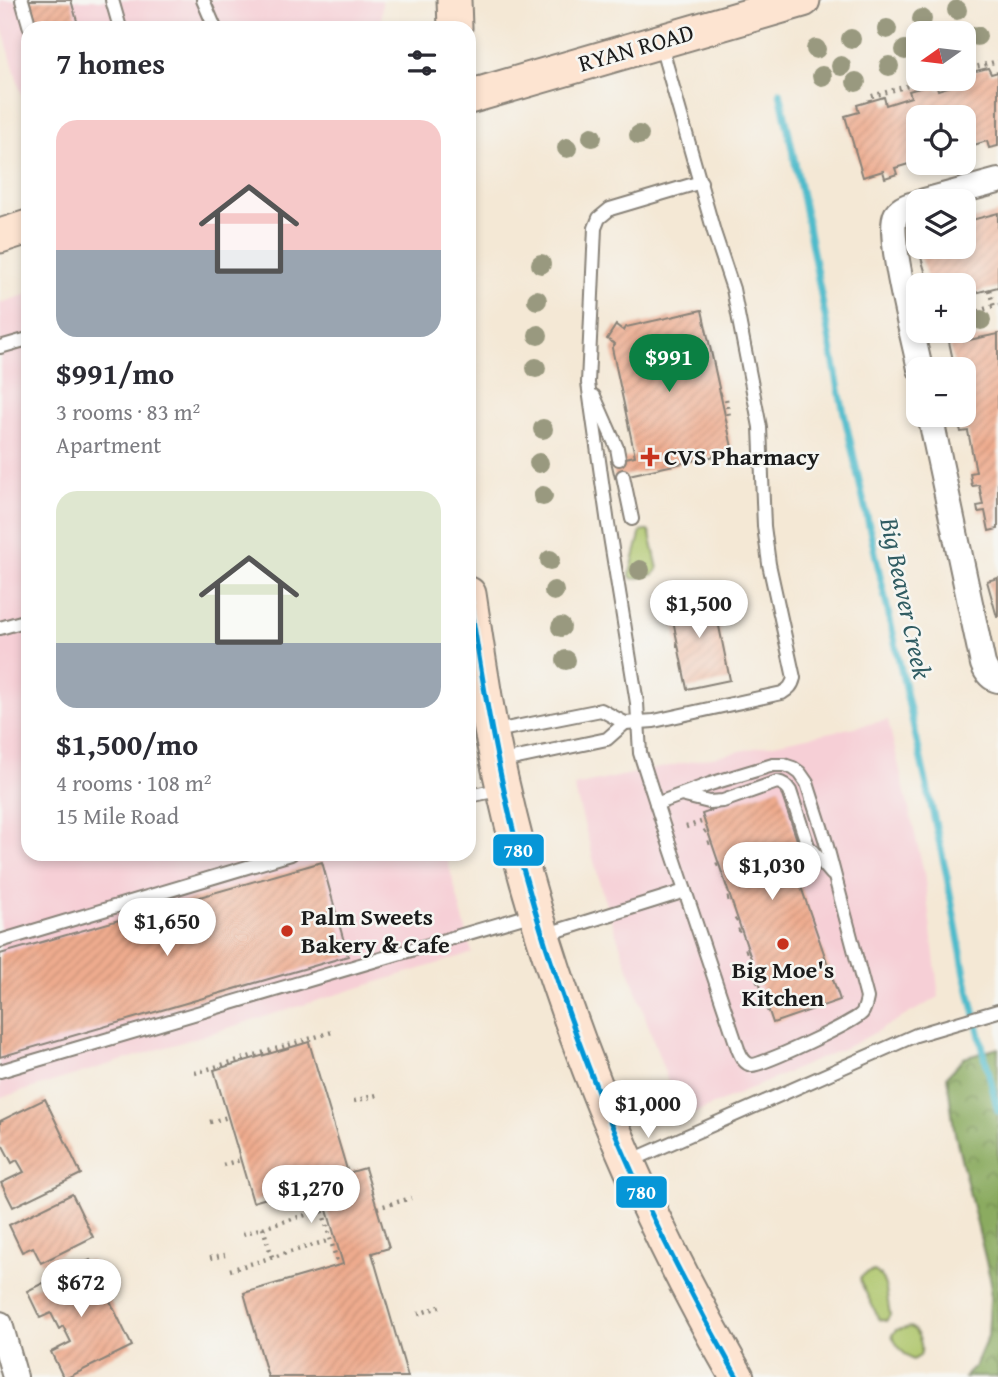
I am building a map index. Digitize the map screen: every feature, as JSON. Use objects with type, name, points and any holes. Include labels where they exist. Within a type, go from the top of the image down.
[{"type":"main road","points":[[454,0],[454,21]]},
{"type":"main road","name":"RYAN ROAD","points":[[476,95],[803,0]]},
{"type":"main road","points":[[0,236],[21,229]]},
{"type":"main road","points":[[476,636],[497,761],[519,852],[565,1002],[588,1067],[672,1259],[737,1377]]},
{"type":"street","points":[[968,189],[998,181]]},
{"type":"street","points":[[906,206],[895,217],[893,226],[896,255],[917,357]]},
{"type":"street","points":[[933,427],[983,664],[991,677],[998,680]]},
{"type":"street","points":[[0,1324],[15,1377]]},
{"type":"lane","points":[[22,0],[28,21]]},
{"type":"lane","points":[[111,0],[118,21]]},
{"type":"lane","points":[[203,0],[212,21]]},
{"type":"lane","points":[[497,761],[607,739],[632,723],[654,721],[782,693],[788,690],[794,678],[769,564],[764,526],[760,427],[733,289],[714,232],[660,41]]},
{"type":"lane","points":[[656,804],[773,765],[784,765],[800,773],[807,783],[825,839],[867,998],[862,1013],[764,1061],[750,1065],[746,1062],[738,1049],[656,804],[632,723],[637,703],[588,383],[595,228],[599,218],[610,209],[701,182]]},
{"type":"lane","points":[[0,347],[21,341]]},
{"type":"lane","points":[[588,383],[617,448],[619,459]]},
{"type":"lane","points":[[623,476],[632,519]]},
{"type":"lane","points":[[0,628],[21,622]]},
{"type":"lane","points":[[476,787],[497,761],[601,710],[632,723]]},
{"type":"lane","points":[[681,795],[709,802],[723,801],[777,782],[781,783],[790,791],[808,846],[835,877]]},
{"type":"lane","points":[[0,941],[268,861]]},
{"type":"lane","points":[[0,1071],[540,924],[685,891]]},
{"type":"lane","points":[[628,1162],[906,1040],[996,1011]]},
{"type":"path","points":[[976,68],[998,61]]},
{"type":"path","points":[[870,102],[869,97],[906,88]]},
{"type":"path","points":[[976,312],[996,306],[989,290]]},
{"type":"path","points":[[723,396],[729,416]]},
{"type":"path","points":[[686,827],[701,822]]},
{"type":"path","points":[[195,1073],[332,1032]]},
{"type":"path","points":[[354,1101],[377,1094]]},
{"type":"path","points":[[210,1122],[228,1117]]},
{"type":"path","points":[[223,1165],[240,1160]]},
{"type":"path","points":[[377,1208],[411,1198]]},
{"type":"path","points":[[243,1234],[322,1210],[338,1265]]},
{"type":"path","points":[[263,1228],[272,1257]]},
{"type":"path","points":[[230,1270],[330,1240]]},
{"type":"path","points":[[211,1258],[225,1255]]},
{"type":"path","points":[[418,1314],[442,1306]]},
{"type":"shaded area","points":[[0,0],[382,0],[381,21],[21,21],[21,92],[0,21]]},
{"type":"shaded area","points":[[21,296],[21,861],[448,861],[472,953],[0,1098],[0,303]]},
{"type":"shaded area","points":[[888,720],[924,872],[939,997],[856,1043],[681,1119],[604,899],[574,786]]},
{"type":"green space","points":[[641,531],[648,531],[650,534],[658,569],[654,574],[634,579],[630,577],[630,573]]},
{"type":"green space","points":[[998,1048],[998,1377],[964,1377],[975,1366],[988,1336],[991,1282],[954,1129],[947,1076],[964,1058]]},
{"type":"green space","points":[[874,1271],[882,1278],[886,1290],[890,1315],[886,1321],[879,1319],[861,1283],[860,1278]]},
{"type":"green space","points":[[911,1327],[919,1338],[921,1349],[921,1354],[913,1360],[895,1342],[892,1335],[896,1330]]},
{"type":"building","points":[[29,0],[71,0],[77,21],[35,21]]},
{"type":"building","points":[[988,68],[991,74],[998,72],[998,146],[989,148],[987,141],[976,144],[976,105],[906,105],[906,165],[895,168],[897,174],[885,178],[883,171],[863,177],[845,116],[859,112],[857,105],[884,97],[886,105],[911,97],[909,91],[976,91],[976,71]]},
{"type":"building","points":[[998,213],[998,287],[976,293],[976,273],[926,273],[921,259],[976,259],[976,219]]},
{"type":"building","name":"CVS Pharmacy","points":[[702,310],[733,452],[615,478],[611,461],[635,456],[612,348],[615,344],[607,339],[616,325],[624,331],[626,327]]},
{"type":"building","points":[[998,334],[998,529],[989,531],[985,511],[978,512],[977,506],[983,505],[979,485],[972,486],[970,473],[976,472],[968,431],[961,432],[960,427],[976,427],[976,357],[952,357],[949,343],[976,343],[976,339]]},
{"type":"building","points":[[998,578],[998,617],[997,617],[987,581]]},
{"type":"building","points":[[712,592],[730,680],[687,689],[669,601]]},
{"type":"building","points":[[779,787],[810,878],[799,881],[840,1000],[773,1023],[702,814]]},
{"type":"building","points":[[322,862],[348,956],[0,1057],[0,954]]},
{"type":"building","points":[[309,1042],[348,1173],[365,1168],[389,1248],[372,1253],[408,1377],[268,1377],[244,1293],[343,1264],[319,1183],[253,1202],[214,1070]]},
{"type":"building","points":[[45,1099],[81,1174],[13,1207],[1,1183],[24,1172],[17,1160],[12,1163],[3,1146],[0,1147],[0,1121]]},
{"type":"building","points":[[72,1194],[93,1237],[41,1263],[33,1247],[22,1252],[9,1225]]},
{"type":"building","points":[[90,1260],[132,1346],[69,1377],[63,1377],[51,1352],[71,1342],[63,1326],[59,1329],[51,1313],[40,1318],[27,1291]]},
{"type":"waterway","name":"Big Beaver Creek","points":[[780,92],[840,395],[946,872],[965,974],[998,1111]]},
{"type":"transit line","name":"780","points":[[476,637],[513,831],[566,1007],[601,1100],[641,1191],[680,1272],[737,1377]]},
{"type":"place","name":"CVS Pharmacy","points":[[650,457]]},
{"type":"place","name":"Palm Sweets Bakery & Cafe","points":[[287,931]]},
{"type":"place","name":"Big Moe's Kitchen","points":[[783,944]]}]
